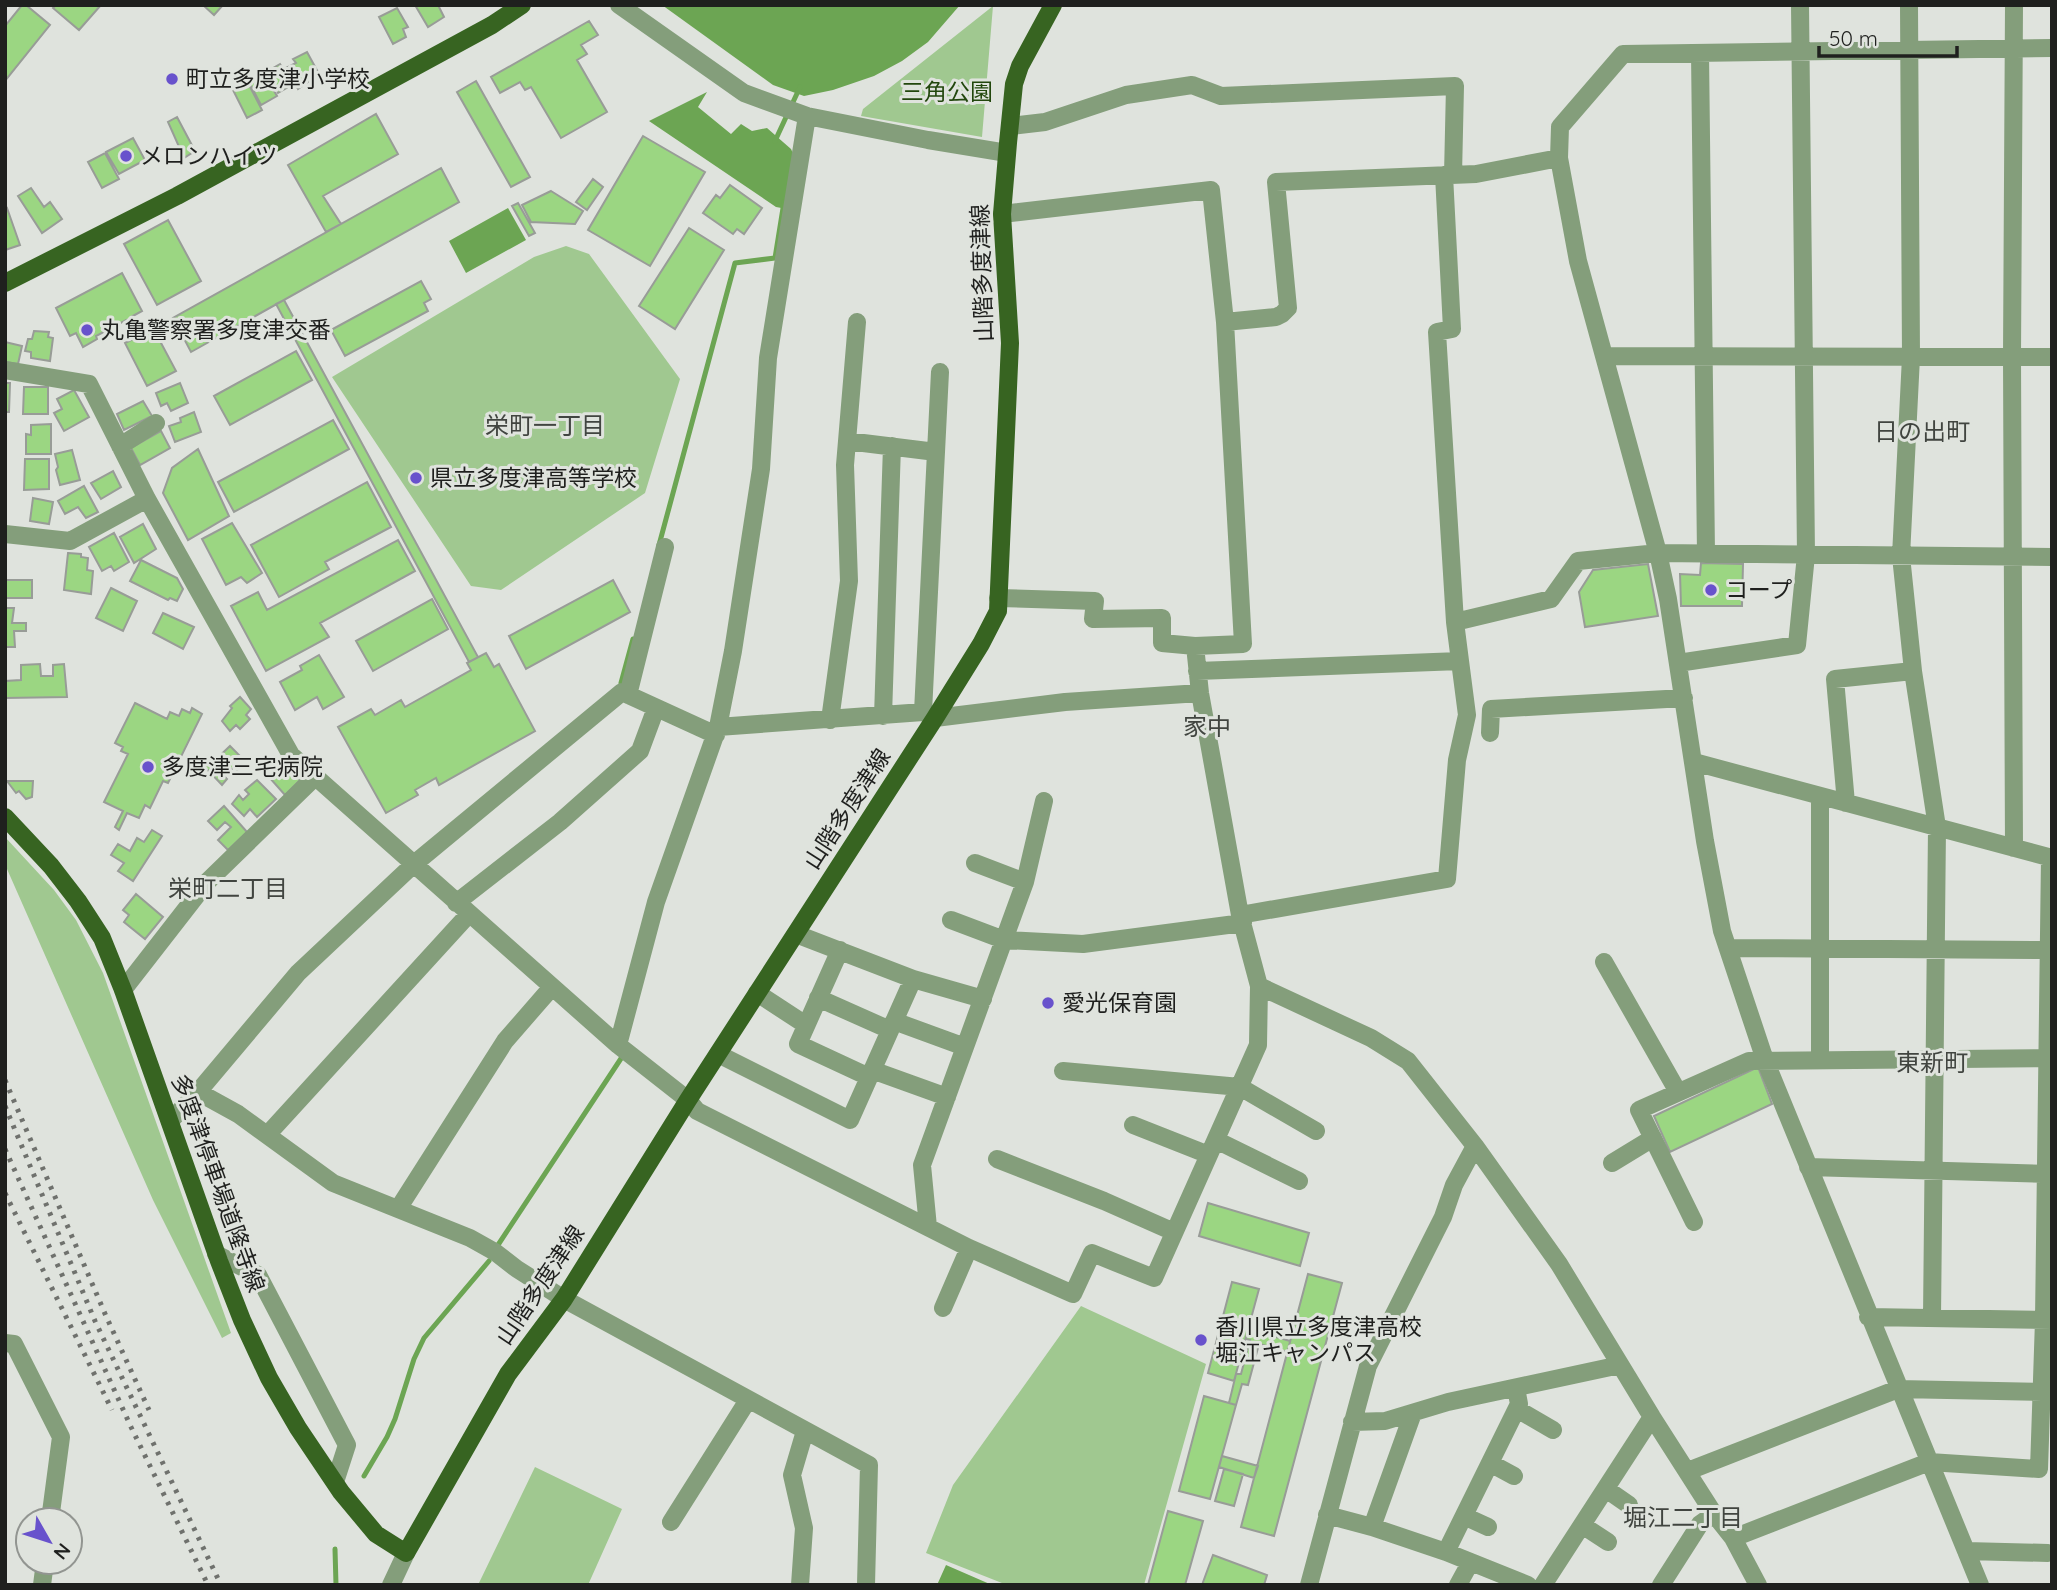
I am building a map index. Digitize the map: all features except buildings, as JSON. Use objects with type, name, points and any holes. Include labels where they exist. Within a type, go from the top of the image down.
[{"type":"main road","points":[[5,283],[177,196],[492,25],[522,5]]},
{"type":"main road","name":"山階多度津線","points":[[406,1553],[508,1374],[564,1299],[796,934],[929,715],[981,644],[998,611],[1010,343],[1002,214],[1013,84],[1053,5]]},
{"type":"main road","name":"多度津停車場道隆寺線","points":[[5,817],[51,866],[102,938],[123,990],[216,1254],[268,1378],[335,1482],[376,1534],[406,1553]]},
{"type":"street","points":[[619,5],[744,93],[807,116],[928,141],[1007,153]]},
{"type":"street","points":[[1678,663],[1797,645],[1806,555],[1800,5]]},
{"type":"street","points":[[1909,5],[1911,357],[1901,555],[1913,671],[1937,827],[1932,1318]]},
{"type":"street","points":[[2014,5],[2014,848]]},
{"type":"street","points":[[1980,1585],[1765,1060],[1722,931],[1658,553],[1578,261],[1559,158],[1560,128],[1623,54],[2052,48]]},
{"type":"street","points":[[1700,53],[1706,554]]},
{"type":"street","points":[[951,920],[1004,940],[1083,944],[1242,919],[1447,878],[1457,760],[1467,715],[1455,622],[1437,332],[1452,329],[1448,175],[1455,86],[1221,96],[1192,85],[1126,95],[1045,122],[1011,126]]},
{"type":"street","points":[[618,1045],[656,902],[717,731],[733,651],[761,469],[768,359],[807,116]]},
{"type":"street","points":[[1225,323],[1276,317],[1288,308],[1276,182],[1476,174],[1559,158]]},
{"type":"street","points":[[998,598],[1095,601],[1093,619],[1162,618],[1162,643],[1195,646],[1243,644],[1225,323],[1211,190],[1002,214]]},
{"type":"street","points":[[830,720],[849,581],[845,465],[857,322]]},
{"type":"street","points":[[1604,356],[2052,357]]},
{"type":"street","points":[[5,370],[89,384],[147,499],[291,755],[618,1045],[688,1100],[697,1111],[969,1248],[1073,1294],[1092,1253],[1154,1278],[1258,1045],[1259,986],[1242,919],[1200,693],[1195,646]]},
{"type":"street","points":[[929,715],[940,372]]},
{"type":"street","points":[[120,446],[156,423]]},
{"type":"street","points":[[847,441],[936,452]]},
{"type":"street","points":[[883,716],[892,446]]},
{"type":"street","points":[[5,534],[69,541],[147,499]]},
{"type":"street","points":[[628,695],[664,547]]},
{"type":"street","points":[[1455,622],[1551,599],[1578,561],[1658,553],[2052,557]]},
{"type":"street","points":[[1197,671],[1460,661]]},
{"type":"street","points":[[1846,803],[1835,679],[1913,671]]},
{"type":"street","points":[[170,1121],[198,1092],[298,973],[414,864],[622,692],[717,731],[830,720],[929,715],[1200,693]]},
{"type":"street","points":[[1490,733],[1491,709],[1684,698]]},
{"type":"street","points":[[268,1134],[463,909],[640,751],[656,708]]},
{"type":"street","points":[[1694,762],[2051,857],[2048,1320],[2039,1469],[1929,1462],[1733,1538]]},
{"type":"street","points":[[123,990],[206,881],[315,778]]},
{"type":"street","points":[[1819,796],[1821,1060]]},
{"type":"street","points":[[928,1227],[922,1165],[1025,882],[1044,801]]},
{"type":"street","points":[[975,863],[1025,882]]},
{"type":"street","points":[[796,934],[913,979],[983,999]]},
{"type":"street","points":[[1728,948],[2051,950]]},
{"type":"street","points":[[840,950],[798,1044],[871,1074],[947,1097]]},
{"type":"street","points":[[1604,962],[1678,1092]]},
{"type":"street","points":[[718,1054],[850,1120],[913,979]]},
{"type":"street","points":[[1259,986],[1371,1038],[1408,1061],[1475,1146],[1559,1264],[1652,1418],[1714,1514],[1733,1538],[1758,1585]]},
{"type":"street","points":[[398,1209],[505,1041],[551,987]]},
{"type":"street","points":[[757,993],[806,1025]]},
{"type":"street","points":[[818,998],[892,1026],[965,1047]]},
{"type":"street","points":[[1694,1223],[1639,1110],[1749,1061],[2050,1058]]},
{"type":"street","points":[[1063,1071],[1240,1087],[1317,1131]]},
{"type":"street","points":[[198,1092],[268,1134],[333,1183],[470,1238],[564,1299],[869,1465],[866,1585]]},
{"type":"street","points":[[1133,1125],[1213,1148],[1300,1181]]},
{"type":"street","points":[[1612,1163],[1653,1138]]},
{"type":"street","points":[[1309,1585],[1367,1366],[1443,1217],[1454,1185],[1475,1146]]},
{"type":"street","points":[[997,1159],[1174,1232]]},
{"type":"street","points":[[1808,1167],[2049,1174]]},
{"type":"street","points":[[943,1308],[969,1248]]},
{"type":"street","points":[[216,1254],[258,1275],[341,1433],[347,1446],[335,1482]]},
{"type":"street","points":[[1868,1317],[2048,1320]]},
{"type":"street","points":[[5,1343],[14,1344],[61,1437],[52,1506]]},
{"type":"street","points":[[1352,1422],[1385,1421],[1448,1402],[1620,1365]]},
{"type":"street","points":[[1446,1552],[1517,1409],[1519,1404],[1516,1388]]},
{"type":"street","points":[[1688,1471],[1898,1390],[2042,1392]]},
{"type":"street","points":[[671,1522],[748,1400]]},
{"type":"street","points":[[1517,1409],[1553,1430]]},
{"type":"street","points":[[1372,1527],[1413,1413]]},
{"type":"street","points":[[1327,1515],[1372,1527],[1470,1563],[1541,1584],[1652,1418]]},
{"type":"street","points":[[800,1585],[804,1528],[792,1475],[805,1431]]},
{"type":"street","points":[[1490,1463],[1514,1476]]},
{"type":"street","points":[[1606,1489],[1629,1504]]},
{"type":"street","points":[[1661,1585],[1700,1524],[1714,1514]]},
{"type":"street","points":[[1464,1516],[1488,1527]]},
{"type":"street","points":[[1582,1525],[1608,1542]]},
{"type":"street","points":[[1966,1551],[2048,1553]]},
{"type":"street","points":[[391,1585],[406,1553]]},
{"type":"street","points":[[1458,1585],[1470,1563]]},
{"type":"green space","name":"三角公園","points":[[993,6],[982,137],[861,116],[863,109]]},
{"type":"green space","points":[[566,246],[589,254],[680,379],[645,493],[501,590],[471,586],[332,377],[534,257]]},
{"type":"green space","points":[[5,837],[54,890],[76,920],[103,973],[231,1333],[222,1338],[153,1200],[5,869]]},
{"type":"green space","points":[[1081,1306],[1206,1364],[1144,1585],[1007,1585],[926,1553],[953,1485]]},
{"type":"green space","points":[[535,1467],[622,1509],[588,1585],[478,1585]]},
{"type":"shaded area","points":[[662,5],[960,5],[928,42],[902,61],[874,76],[833,90],[804,96],[773,85]]},
{"type":"shaded area","points":[[707,92],[698,107],[731,134],[741,124],[752,131],[767,128],[791,149],[796,160],[787,209],[776,207],[649,121]]},
{"type":"shaded area","points":[[508,208],[526,240],[466,273],[449,241]]},
{"type":"shaded area","points":[[946,1565],[992,1585],[937,1585]]},
{"type":"waterway","points":[[775,141],[800,87]]},
{"type":"waterway","points":[[659,545],[735,263],[775,258],[784,202]]},
{"type":"waterway","points":[[621,683],[633,639]]},
{"type":"waterway","points":[[496,1248],[622,1057]]},
{"type":"waterway","points":[[364,1476],[395,1419],[414,1359],[424,1338],[489,1261]]},
{"type":"waterway","points":[[335,1549],[336,1585]]},
{"type":"railway","points":[[5,1080],[149,1410]]},
{"type":"railway","points":[[5,1106],[95,1321],[221,1585]]},
{"type":"railway","points":[[5,1149],[131,1427],[208,1585]]},
{"type":"railway","points":[[5,1193],[112,1410]]},
{"type":"place","name":"町立多度津小学校","points":[[172,79]]},
{"type":"place","name":"メロンハイツ","points":[[126,156]]},
{"type":"place","name":"丸亀警察署多度津交番","points":[[87,330]]},
{"type":"place","name":"県立多度津高等学校","points":[[416,478]]},
{"type":"place","name":"コープ","points":[[1711,590]]},
{"type":"place","name":"多度津三宅病院","points":[[148,767]]},
{"type":"place","name":"愛光保育園","points":[[1048,1003]]},
{"type":"place","name":"香川県立多度津高校 堀江キャンパス","points":[[1201,1340]]},
{"type":"district","name":"栄町一丁目","points":[[545,426]]},
{"type":"district","name":"日の出町","points":[[1922,432]]},
{"type":"district","name":"家中","points":[[1207,727]]},
{"type":"district","name":"栄町二丁目","points":[[228,889]]},
{"type":"district","name":"東新町","points":[[1932,1063]]},
{"type":"district","name":"堀江二丁目","points":[[1683,1518]]}]
